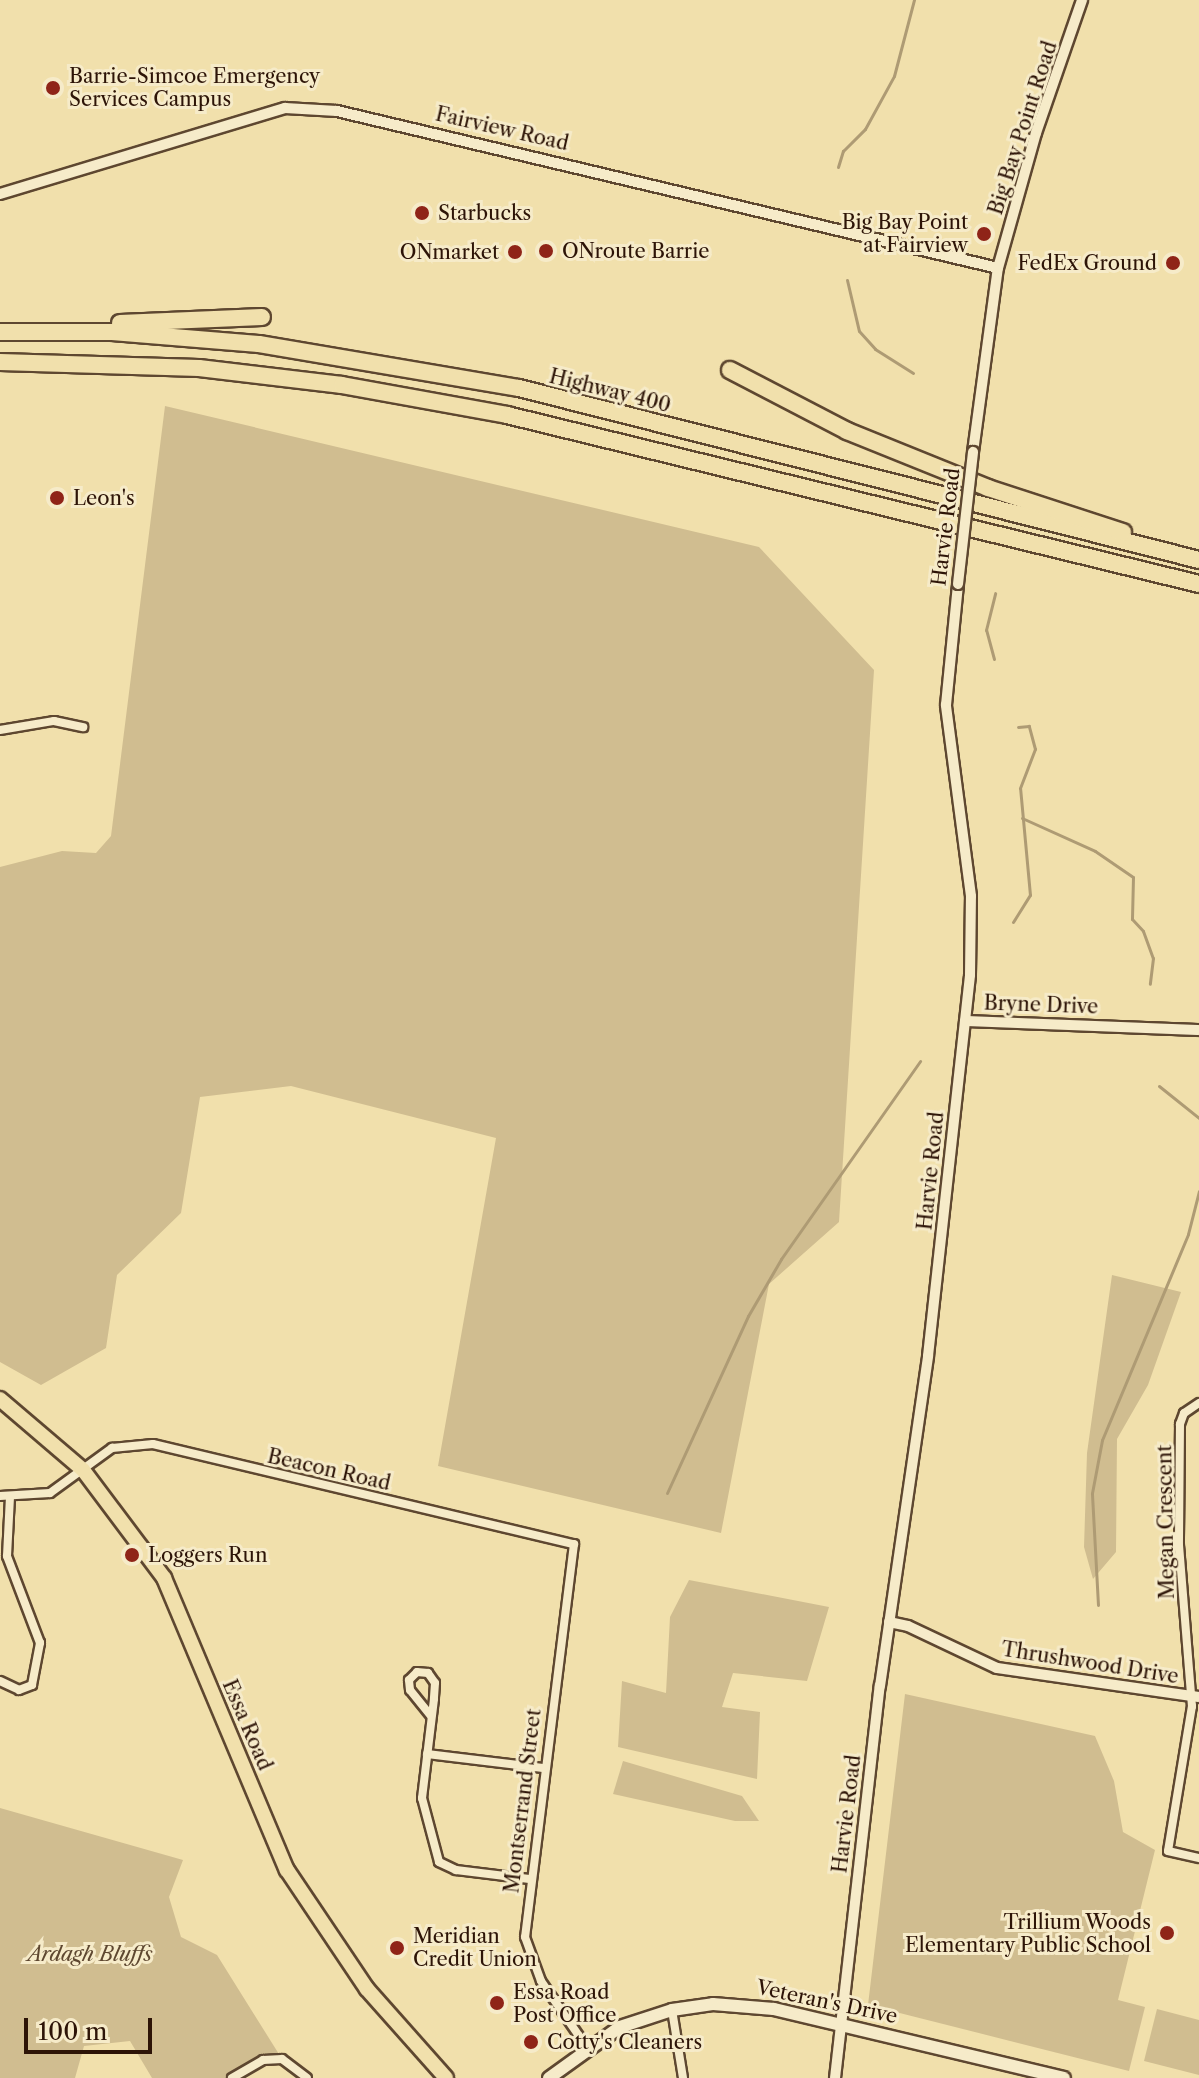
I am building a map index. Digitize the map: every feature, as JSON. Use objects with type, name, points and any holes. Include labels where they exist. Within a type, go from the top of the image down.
[{"type":"highway","points":[[50,331],[97,324],[262,317]]},
{"type":"highway","name":"Highway 400","points":[[0,332],[50,331],[259,344],[519,388],[1195,559]]},
{"type":"highway","points":[[0,362],[199,368],[342,385],[492,413],[1199,584]]},
{"type":"highway","points":[[730,370],[861,436],[988,488],[1195,559]]},
{"type":"main road","name":"Essa Road","points":[[0,1399],[83,1470],[164,1578],[281,1857],[316,1919],[392,2022],[446,2078]]},
{"type":"main road","name":"Veteran's Drive","points":[[549,2078],[586,2046],[620,2027],[672,2010],[749,2006],[841,2024],[1064,2078]]},
{"type":"street","name":"Big Bay Point Road","points":[[998,268],[1036,133],[1082,0]]},
{"type":"street","name":"Fairview Road","points":[[0,194],[285,108],[337,111],[998,268]]},
{"type":"street","name":"Harvie Road","points":[[835,2078],[889,1622],[928,1356],[965,1021],[971,896],[946,705],[973,452],[998,268]]},
{"type":"street","points":[[0,730],[54,721],[83,727]]},
{"type":"street","name":"Bryne Drive","points":[[965,1021],[1199,1030]]},
{"type":"street","name":"Megan Crescent","points":[[1199,1403],[1184,1413],[1180,1424],[1179,1545],[1195,1697],[1168,1851],[1199,1858]]},
{"type":"street","name":"Beacon Road","points":[[83,1470],[112,1448],[153,1444],[574,1544]]},
{"type":"street","points":[[0,1681],[19,1690],[32,1685],[40,1643],[7,1556],[5,1496],[50,1493],[83,1470]]},
{"type":"street","name":"Montserrand Street","points":[[574,1544],[529,1879],[527,1949],[541,1981],[586,2046]]},
{"type":"street","name":"Thrushwood Drive","points":[[889,1622],[908,1626],[997,1668],[1195,1697]]},
{"type":"street","points":[[431,1716],[410,1690],[409,1680],[417,1672],[428,1673],[435,1683],[423,1808],[439,1862],[456,1870],[529,1879]]},
{"type":"street","points":[[427,1754],[543,1768]]},
{"type":"street","points":[[672,2010],[683,2078]]},
{"type":"street","points":[[232,2078],[263,2060],[282,2059],[307,2078]]},
{"type":"green space","points":[[165,406],[759,547],[874,670],[839,1222],[769,1284],[721,1533],[438,1466],[496,1138],[291,1086],[200,1097],[181,1213],[117,1275],[106,1348],[41,1385],[0,1362],[0,867],[62,851],[96,853],[111,836]]},
{"type":"green space","points":[[1112,1275],[1181,1292],[1148,1385],[1117,1439],[1116,1552],[1093,1579],[1084,1547],[1087,1453]]},
{"type":"green space","points":[[689,1580],[829,1607],[807,1681],[733,1673],[722,1707],[760,1712],[757,1779],[618,1747],[622,1681],[666,1693],[670,1617]]},
{"type":"green space","points":[[905,1694],[1095,1736],[1114,1781],[1123,1832],[1155,1850],[1118,2000],[1145,2007],[1129,2071],[868,2005]]},
{"type":"green space","points":[[623,1761],[742,1796],[759,1821],[735,1821],[613,1794]]},
{"type":"green space","name":"Ardagh Bluffs","points":[[0,1808],[183,1860],[169,1897],[181,1937],[217,1955],[282,2059],[263,2060],[232,2078],[152,2078],[130,2041],[84,2046],[75,2078],[0,2078]]},
{"type":"green space","points":[[1157,2009],[1199,2020],[1199,2075],[1144,2061]]},
{"type":"waterway","points":[[838,167],[843,151],[865,129],[894,76],[914,0]]},
{"type":"waterway","points":[[847,280],[859,331],[875,349],[913,373]]},
{"type":"waterway","points":[[994,659],[986,630],[995,593]]},
{"type":"waterway","points":[[1013,922],[1030,895],[1020,788],[1035,749],[1029,726],[1018,727]]},
{"type":"waterway","points":[[1022,818],[1095,851],[1133,877],[1132,919],[1143,931],[1153,958],[1150,984]]},
{"type":"waterway","points":[[667,1493],[748,1316],[781,1259],[920,1061]]},
{"type":"waterway","points":[[1159,1086],[1199,1118]]},
{"type":"waterway","points":[[1098,1605],[1092,1493],[1102,1440],[1188,1234],[1199,1191]]},
{"type":"place","name":"Barrie-Simcoe Emergency Services Campus","points":[[53,88]]},
{"type":"place","name":"Starbucks","points":[[422,213]]},
{"type":"place","name":"Big Bay Point at Fairview","points":[[984,234]]},
{"type":"place","name":"ONroute Barrie","points":[[546,251]]},
{"type":"place","name":"ONmarket","points":[[515,252]]},
{"type":"place","name":"FedEx Ground","points":[[1173,263]]},
{"type":"place","name":"Leon's","points":[[57,498]]},
{"type":"place","name":"Loggers Run","points":[[132,1555]]},
{"type":"place","name":"Trillium Woods Elementary Public School","points":[[1167,1933]]},
{"type":"place","name":"Meridian Credit Union","points":[[397,1948]]},
{"type":"place","name":"Essa Road Post Office","points":[[497,2003]]},
{"type":"place","name":"Cotty's Cleaners","points":[[531,2042]]}]
